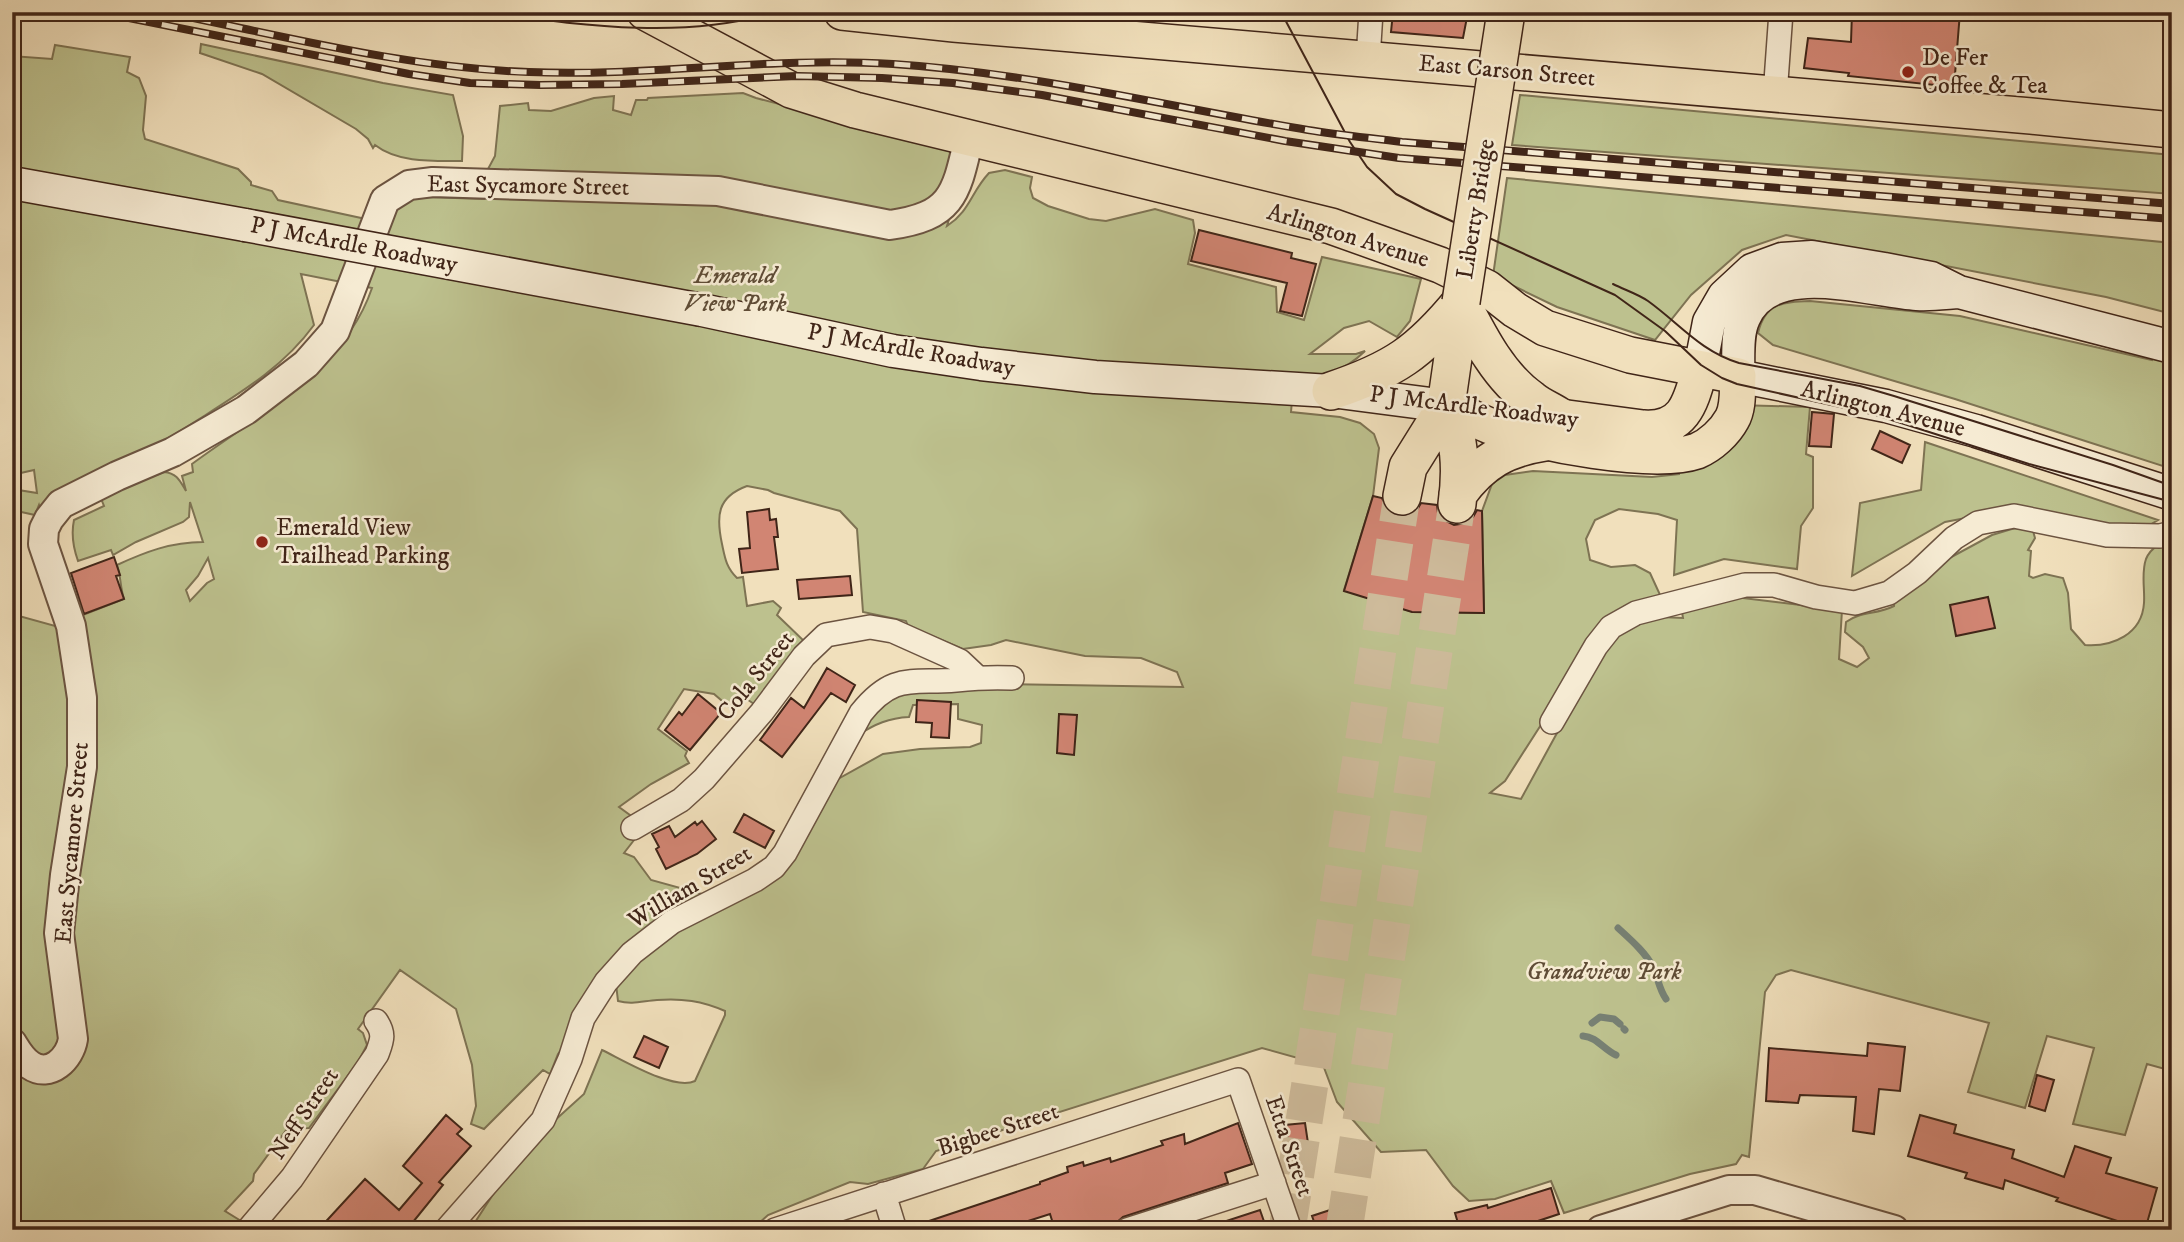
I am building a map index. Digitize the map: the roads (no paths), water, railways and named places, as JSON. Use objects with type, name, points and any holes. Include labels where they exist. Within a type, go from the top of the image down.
[{"type":"highway","name":"Liberty Bridge","points":[[1446,406],[1506,12]]},
{"type":"highway","points":[[1331,391],[1385,370],[1413,353],[1440,328],[1461,302],[1498,365],[1515,386],[1532,400],[1553,430],[1499,455],[1468,481],[1457,499],[1461,473],[1459,445],[1446,406]]},
{"type":"highway","points":[[1402,496],[1408,467],[1446,406]]},
{"type":"main road","name":"Arlington Avenue","points":[[645,12],[791,90],[855,110],[1331,226],[1440,265],[1487,288],[1514,310],[1545,328],[1630,355],[1703,354],[1738,362],[1989,435],[2172,494]]},
{"type":"main road","name":"East Carson Street","points":[[842,12],[954,18],[1368,59],[2172,130]]},
{"type":"main road","name":"P J McArdle Roadway","points":[[12,183],[702,310],[893,351],[1095,377],[1331,391],[1446,406]]},
{"type":"main road","name":"P J McArdle Roadway","points":[[1553,430],[1653,428],[1668,425],[1682,416],[1688,408],[1709,322],[1718,305],[1733,285],[1752,270],[1782,259],[1812,257],[1931,278],[1959,292],[2165,345]]},
{"type":"main road","name":"P J McArdle Roadway","points":[[1553,430],[1606,452],[1675,455],[1698,450],[1721,434],[1733,418],[1741,325],[1759,298],[1784,285],[1801,282],[1918,295],[1959,292]]},
{"type":"main road","points":[[1446,406],[1491,427],[1553,430]]},
{"type":"street","points":[[1368,59],[1371,12]]},
{"type":"street","points":[[1775,95],[1781,12]]},
{"type":"street","name":"East Sycamore Street","points":[[12,1043],[29,1065],[41,1069],[56,1066],[67,1058],[72,1050],[73,1039],[59,933],[82,767],[82,698],[71,626],[43,544],[44,530],[61,504],[173,452],[246,410],[306,364],[335,331],[385,200],[409,185],[433,181],[718,191],[890,225],[912,222],[932,214],[948,202],[958,181],[969,138]]},
{"type":"street","points":[[1552,722],[1596,646],[1611,627],[1636,613],[1745,585],[1774,585],[1816,597],[1854,603],[1889,593],[1917,573],[1954,538],[1978,523],[2014,516],[2106,535],[2160,536],[2172,533]]},
{"type":"street","name":"Cola Street","points":[[632,828],[671,806],[704,779],[762,712],[804,656],[826,635],[870,627],[893,631],[960,661],[977,677]]},
{"type":"street","name":"William Street","points":[[446,1230],[543,1120],[570,1059],[583,1017],[606,982],[632,953],[672,922],[755,880],[774,867],[785,853],[862,713],[873,698],[887,688],[901,683],[977,677],[1012,678]]},
{"type":"street","name":"Neff Street","points":[[248,1230],[292,1178],[377,1054],[383,1037],[382,1029],[376,1021]]},
{"type":"street","name":"Etta Street","points":[[1238,1080],[1290,1230]]},
{"type":"street","name":"Bigbee Street","points":[[775,1230],[1238,1080]]},
{"type":"street","points":[[1127,1230],[1274,1183]]},
{"type":"street","points":[[1601,1230],[1729,1190],[1755,1190],[1894,1230]]},
{"type":"street","points":[[884,1194],[895,1230]]},
{"type":"waterway","points":[[1618,928],[1650,962],[1666,999]]},
{"type":"waterway","points":[[1592,1023],[1600,1017],[1614,1019],[1620,1024]]},
{"type":"waterway","points":[[1583,1036],[1616,1055]]},
{"type":"tunnel","points":[[1287,1230],[1402,496]]},
{"type":"tunnel","points":[[1344,1230],[1457,504]]},
{"type":"tram line","points":[[481,12],[591,25],[666,28],[740,21],[775,12]]},
{"type":"tram line","points":[[606,12],[694,12]]},
{"type":"tram line","points":[[1281,12],[1350,142],[1367,167],[1396,194],[1615,295],[1665,331],[1701,365],[1722,378],[1737,384],[1876,415],[2029,464],[2172,502]]},
{"type":"tram line","points":[[1613,284],[1644,299],[1702,344],[1725,358],[1860,386],[2172,486]]},
{"type":"railway","points":[[99,12],[409,74],[470,83],[622,84],[797,76],[953,83],[1042,95],[1285,141],[1399,158],[2172,219]]},
{"type":"railway","points":[[164,12],[345,50],[483,69],[574,73],[848,62],[945,68],[1049,83],[1308,130],[1402,142],[2172,204]]},
{"type":"place","name":"De Fer Coffee & Tea","points":[[1908,72]]},
{"type":"place","name":"Emerald View Trailhead Parking","points":[[262,542]]},
{"type":"park label","name":"Emerald View Park","points":[[735,290]]},
{"type":"park label","name":"Grandview Park","points":[[1604,972]]}]
